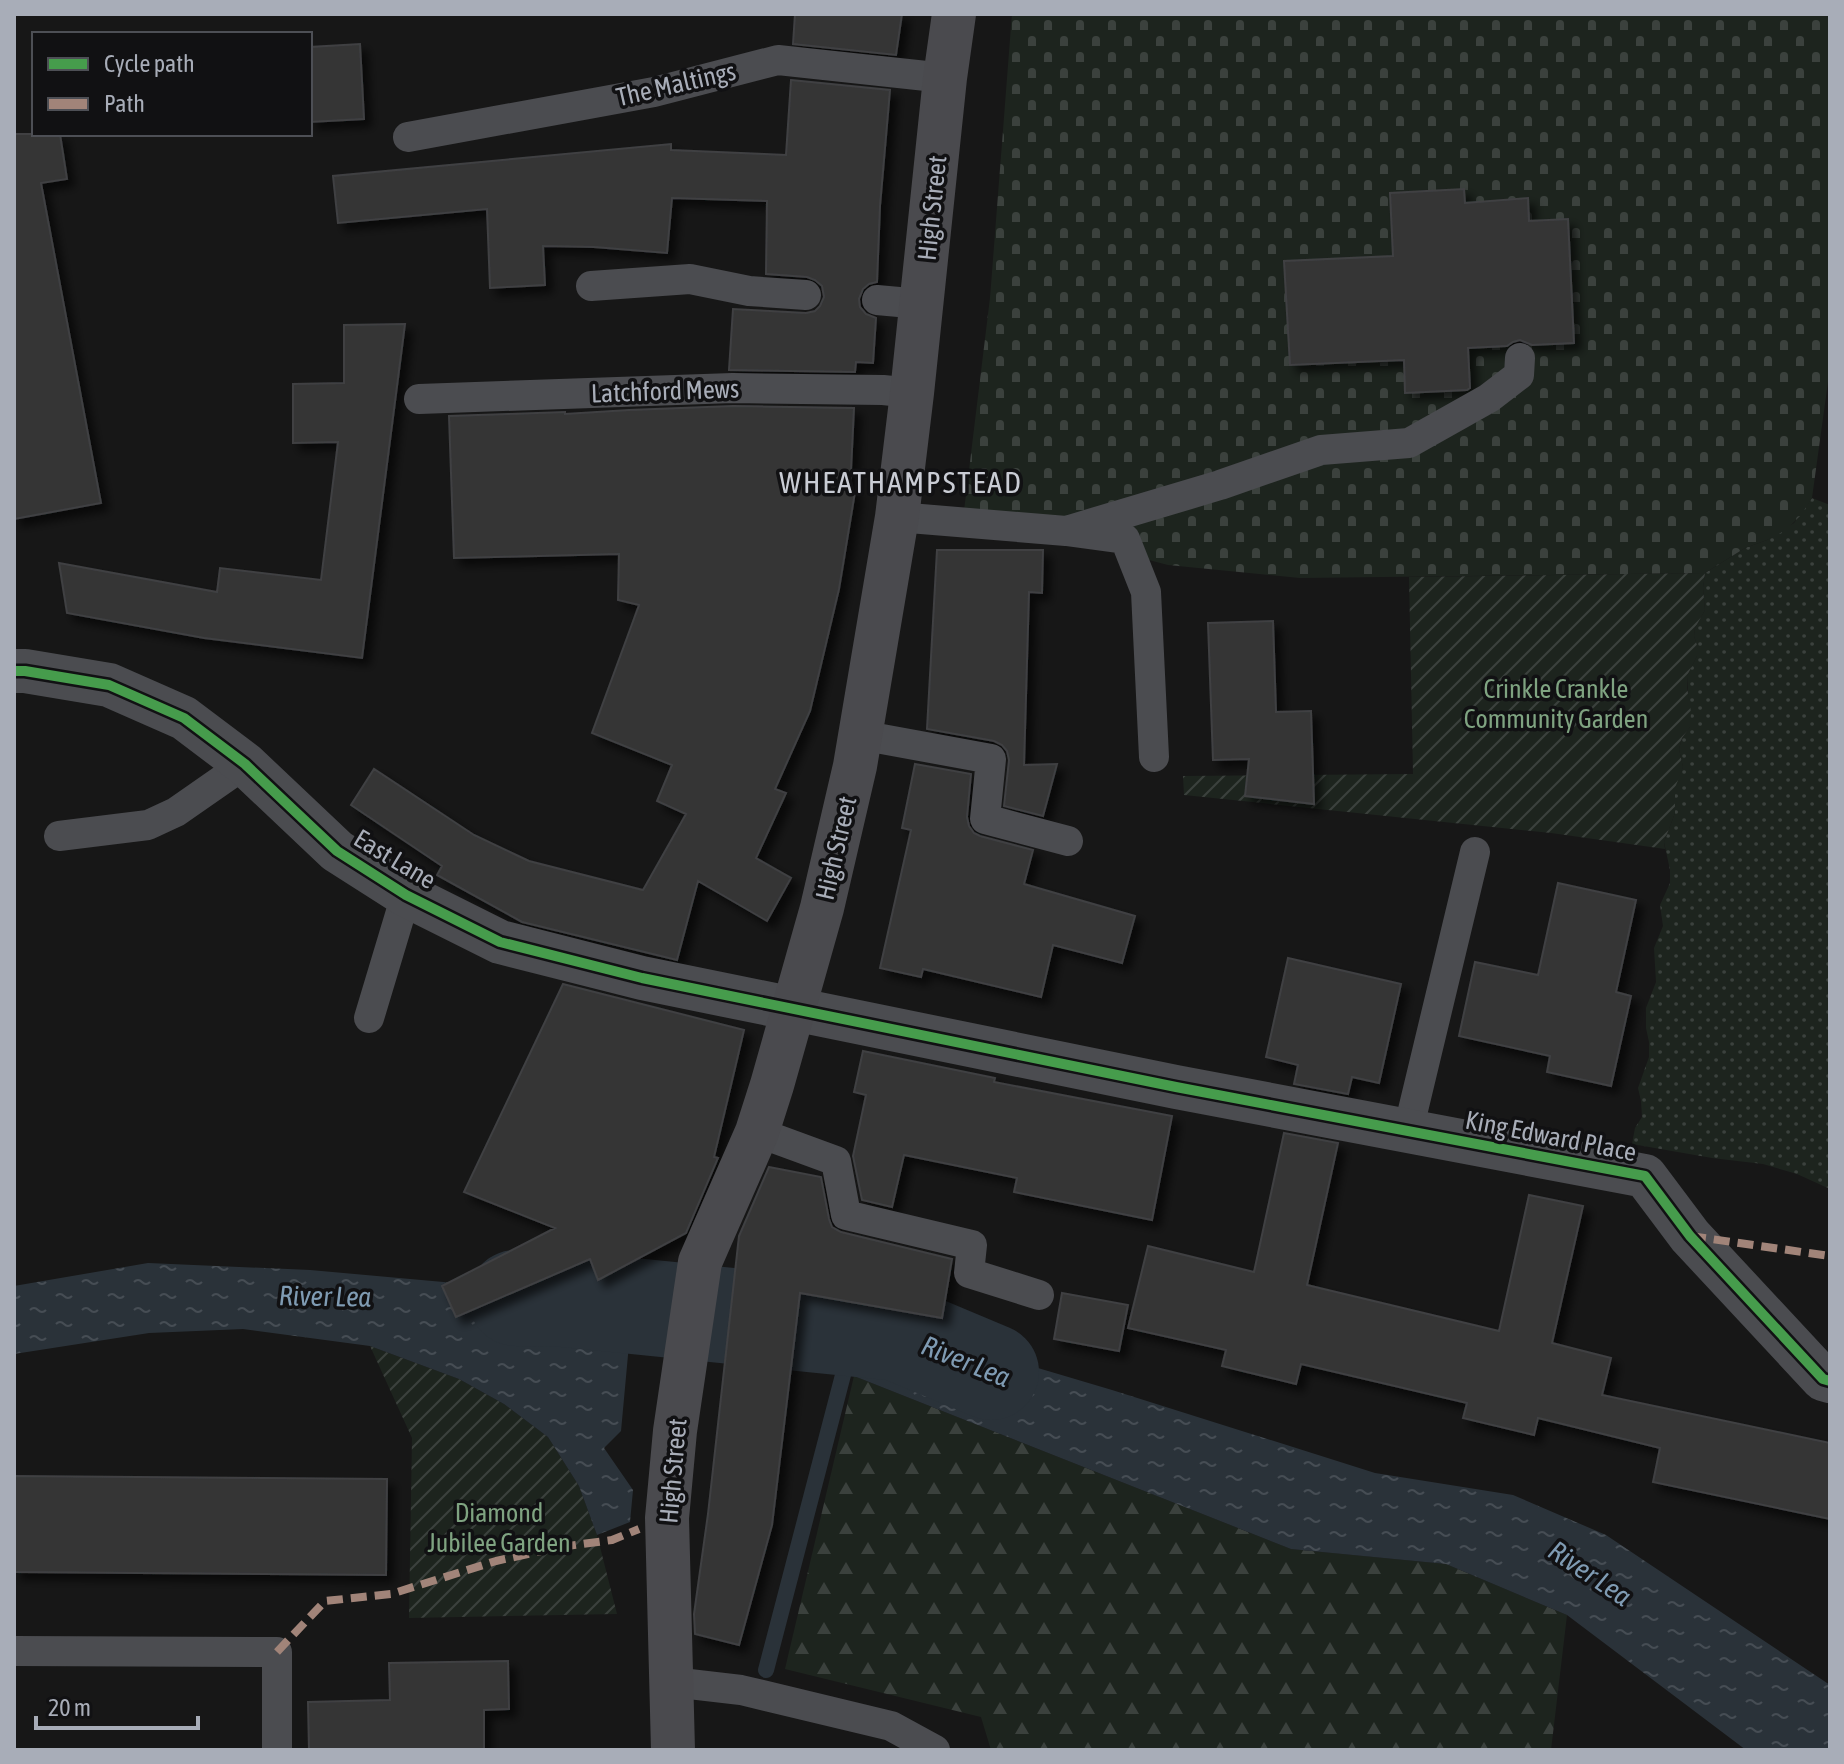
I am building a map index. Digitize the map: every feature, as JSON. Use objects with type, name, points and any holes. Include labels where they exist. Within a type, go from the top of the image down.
[{"type":"main road","name":"High Street","points":[[673,1750],[667,1518],[675,1431],[700,1262],[757,1132],[822,908],[855,766],[897,517],[954,14]]},
{"type":"street","name":"East Lane","points":[[14,671],[109,685],[184,718],[245,764],[337,851],[406,895],[500,942],[642,978],[1176,1087]]},
{"type":"street","name":"King Edward Place","points":[[1176,1087],[1645,1176],[1690,1236],[1735,1287],[1823,1379],[1830,1381]]},
{"type":"lane","name":"The Maltings","points":[[408,137],[654,92],[778,60],[945,78]]},
{"type":"lane","points":[[591,286],[690,279],[749,291],[806,295]]},
{"type":"lane","points":[[877,300],[921,304]]},
{"type":"lane","points":[[1066,531],[1220,485],[1321,450],[1409,443],[1489,398],[1519,375],[1520,358]]},
{"type":"lane","name":"Latchford Mews","points":[[419,399],[733,388],[912,393]]},
{"type":"lane","points":[[897,517],[1125,539],[1146,592],[1154,757]]},
{"type":"lane","points":[[860,735],[991,759],[985,819],[1068,841]]},
{"type":"lane","points":[[59,836],[148,825],[176,812],[245,764]]},
{"type":"lane","points":[[1408,1131],[1475,852]]},
{"type":"lane","points":[[369,1018],[406,895]]},
{"type":"lane","points":[[757,1132],[836,1161],[846,1215],[972,1245],[969,1273],[1039,1295]]},
{"type":"lane","points":[[14,1651],[277,1652],[277,1750]]},
{"type":"lane","points":[[672,1674],[891,1726],[935,1750]]},
{"type":"green space","points":[[1012,14],[1830,14],[1830,367],[1812,498],[1786,530],[1745,548],[1705,573],[1300,578],[1168,565],[964,511],[990,298]],"holes":[[[1464,189],[1466,224],[1488,201],[1528,199],[1529,221],[1568,219],[1574,343],[1468,348],[1470,390],[1406,393],[1404,360],[1290,365],[1284,261],[1393,256],[1390,193]]]},
{"type":"green space","points":[[1812,498],[1830,505],[1830,1189],[1797,1174],[1763,1164],[1632,1144],[1635,1128],[1642,1117],[1638,1088],[1649,1057],[1646,1008],[1656,982],[1654,948],[1663,926],[1660,905],[1670,883],[1664,842],[1675,813],[1674,788],[1683,767],[1679,749],[1690,727],[1687,676],[1697,656],[1694,636],[1705,610],[1705,573],[1794,523]]},
{"type":"green space","name":"Crinkle Crankle Community Garden","points":[[1705,573],[1705,610],[1694,636],[1697,656],[1687,676],[1690,727],[1679,749],[1683,767],[1675,788],[1675,813],[1664,842],[1665,849],[1551,833],[1184,795],[1183,776],[1413,774],[1409,577]]},
{"type":"green space","name":"Diamond Jubilee Garden","points":[[370,1346],[459,1379],[504,1404],[548,1437],[579,1486],[597,1535],[617,1614],[409,1618],[412,1438]]},
{"type":"green space","points":[[854,1376],[1291,1549],[1446,1564],[1567,1615],[1551,1750],[991,1750],[981,1717],[785,1669]]},
{"type":"water","points":[[148,1263],[310,1270],[520,1289],[650,1290],[647,1344],[629,1344],[621,1431],[604,1448],[633,1490],[630,1522],[597,1535],[579,1486],[548,1437],[504,1404],[459,1379],[370,1346],[243,1329],[149,1333],[14,1354],[14,1286]]},
{"type":"water","points":[[871,1321],[1112,1390],[1375,1473],[1513,1495],[1606,1535],[1830,1685],[1830,1750],[1746,1750],[1567,1615],[1446,1564],[1291,1549],[854,1376]]},
{"type":"building","points":[[795,14],[902,14],[896,55],[793,44]]},
{"type":"building","points":[[360,44],[364,119],[312,122],[312,47]]},
{"type":"building","points":[[791,80],[890,90],[877,282],[863,289],[859,299],[860,307],[866,314],[876,318],[873,363],[856,362],[855,372],[729,370],[733,309],[806,313],[815,311],[824,297],[822,286],[815,280],[766,274],[767,201],[672,198],[667,253],[543,246],[545,285],[490,288],[487,209],[338,223],[333,176],[671,144],[671,150],[786,155]]},
{"type":"building","points":[[14,134],[60,136],[67,179],[41,183],[101,503],[14,519]]},
{"type":"building","points":[[1464,189],[1465,203],[1528,198],[1529,221],[1568,219],[1574,343],[1532,345],[1520,340],[1507,346],[1468,348],[1470,388],[1467,390],[1405,393],[1404,360],[1290,365],[1284,261],[1393,256],[1390,193]]},
{"type":"building","points":[[405,324],[362,658],[204,638],[67,613],[59,563],[217,592],[220,568],[321,580],[338,442],[293,443],[293,384],[344,383],[344,325]]},
{"type":"building","points":[[733,406],[854,408],[850,491],[855,492],[839,589],[810,711],[775,789],[786,793],[756,858],[791,878],[767,921],[698,881],[677,960],[522,922],[437,875],[442,866],[351,805],[374,769],[474,835],[529,861],[643,890],[686,814],[657,801],[672,765],[592,733],[639,605],[618,600],[619,554],[454,558],[449,416]]},
{"type":"building","points":[[937,550],[1043,550],[1042,593],[1029,592],[1024,765],[1057,764],[1043,816],[1004,806],[1009,760],[1002,745],[927,729]]},
{"type":"building","points":[[1273,621],[1276,712],[1311,711],[1314,804],[1245,796],[1249,759],[1213,760],[1208,623]]},
{"type":"building","points":[[915,764],[971,774],[969,826],[980,836],[1033,850],[1024,884],[1135,916],[1122,963],[1053,945],[1041,997],[923,969],[921,977],[880,968],[911,830],[902,828]]},
{"type":"building","points":[[1558,883],[1636,900],[1616,992],[1631,996],[1611,1086],[1547,1072],[1550,1056],[1459,1036],[1475,962],[1538,975]]},
{"type":"building","points":[[1288,958],[1401,984],[1379,1083],[1352,1077],[1348,1094],[1294,1084],[1298,1065],[1266,1057]]},
{"type":"building","points":[[563,984],[744,1030],[714,1157],[718,1158],[686,1233],[598,1280],[590,1259],[456,1317],[442,1286],[555,1228],[464,1192]]},
{"type":"building","points":[[863,1051],[995,1078],[994,1082],[1172,1116],[1152,1220],[1014,1192],[1017,1178],[904,1155],[892,1207],[862,1200],[853,1156],[866,1095],[854,1092]]},
{"type":"building","points":[[1284,1133],[1338,1143],[1307,1285],[1499,1331],[1529,1195],[1583,1206],[1552,1343],[1611,1358],[1602,1395],[1830,1443],[1830,1519],[1653,1482],[1660,1448],[1538,1418],[1534,1435],[1463,1418],[1467,1403],[1301,1364],[1296,1384],[1222,1366],[1226,1350],[1128,1328],[1148,1246],[1254,1272]]},
{"type":"building","points":[[769,1167],[821,1177],[829,1219],[832,1227],[841,1232],[952,1259],[942,1318],[800,1293],[772,1525],[739,1645],[695,1634],[694,1614],[739,1236]]},
{"type":"building","points":[[1062,1293],[1128,1305],[1119,1351],[1054,1339]]},
{"type":"building","points":[[14,1476],[387,1479],[386,1575],[14,1572]]},
{"type":"building","points":[[508,1661],[509,1709],[484,1710],[484,1750],[309,1750],[308,1702],[390,1700],[389,1663]]},
{"type":"waterway","name":"River Lea","points":[[516,1298],[564,1299],[898,1333],[991,1372]]},
{"type":"waterway","points":[[766,1670],[855,1329]]},
{"type":"marked path","points":[[1690,1236],[1830,1256]]},
{"type":"marked path","points":[[277,1652],[325,1601],[391,1594],[496,1561],[612,1540],[639,1529]]},
{"type":"cycle path","points":[[14,671],[109,685],[184,718],[245,764],[337,851],[406,895],[500,942],[642,978],[1176,1087],[1645,1176],[1690,1236],[1823,1379],[1830,1381]]},
{"type":"district","name":"WHEATHAMPSTEAD","points":[[901,483]]}]
